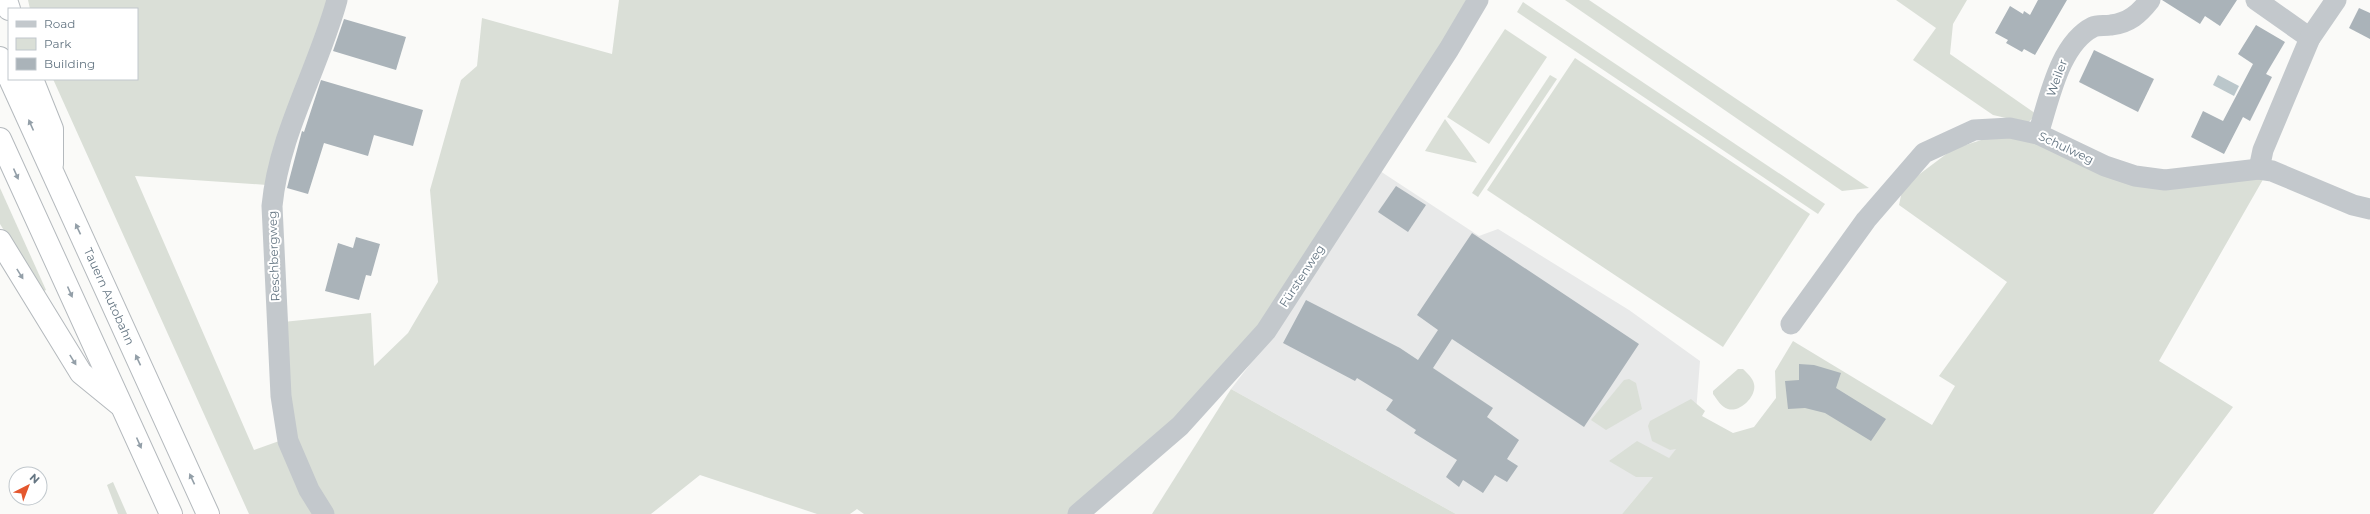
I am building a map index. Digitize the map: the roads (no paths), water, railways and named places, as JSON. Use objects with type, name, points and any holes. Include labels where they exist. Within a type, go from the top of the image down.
[{"type":"highway","name":"Tauern Autobahn","points":[[0,58],[8,76]]},
{"type":"highway","name":"Tauern Autobahn","points":[[10,80],[208,514]]},
{"type":"highway","points":[[32,80],[52,129],[52,173]]},
{"type":"highway","points":[[0,139],[171,514]]},
{"type":"highway","points":[[0,241],[81,373],[122,408]]},
{"type":"street","name":"Reschbergweg","points":[[324,514],[309,490],[288,441],[280,396],[272,206],[275,179],[288,133],[337,0]]},
{"type":"street","name":"Fürstenweg","points":[[1078,514],[1180,426],[1266,332],[1449,49],[1478,0]]},
{"type":"street","name":"Weiler","points":[[2038,134],[2064,58],[2078,38],[2094,27],[2122,24],[2138,15],[2150,0]]},
{"type":"street","points":[[2256,0],[2310,38]]},
{"type":"street","points":[[2259,169],[2263,150],[2310,38],[2336,0]]},
{"type":"street","name":"Schulweg","points":[[1791,324],[1866,220],[1924,153],[1974,130],[2010,128],[2038,134],[2105,166],[2135,176],[2165,180],[2259,169],[2272,171],[2352,205],[2370,209]]}]
